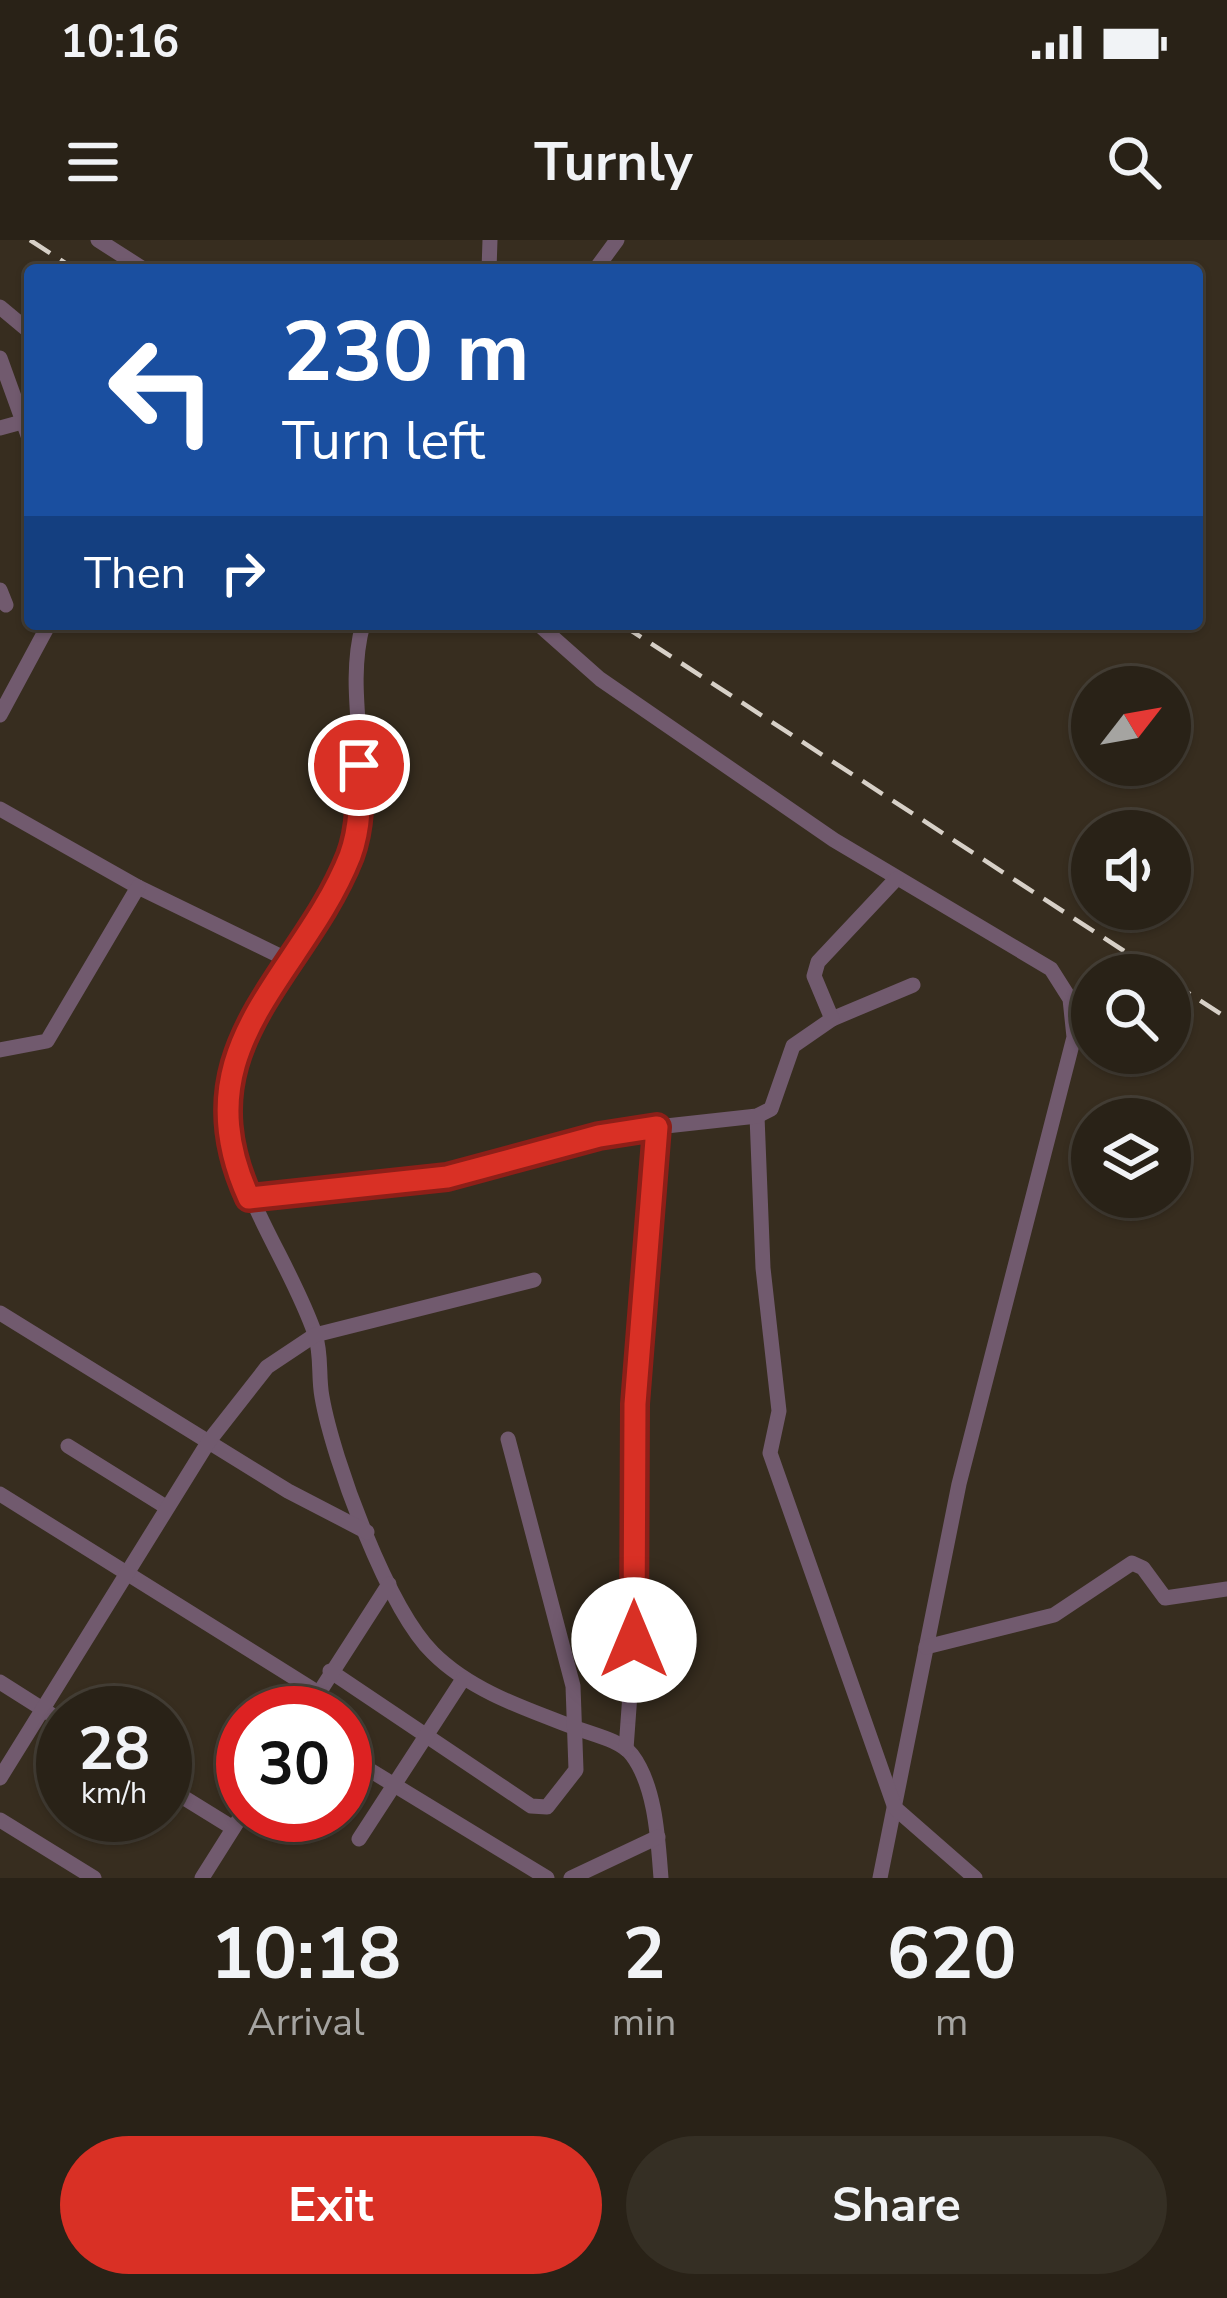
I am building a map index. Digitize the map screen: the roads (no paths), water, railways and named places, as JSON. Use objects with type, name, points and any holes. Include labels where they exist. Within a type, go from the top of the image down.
[{"type":"street","points":[[98,240],[136,264]]},
{"type":"street","points":[[0,307],[24,327]]},
{"type":"street","points":[[0,358],[24,426]]},
{"type":"street","points":[[0,428],[22,422]]},
{"type":"street","points":[[0,715],[47,630]]},
{"type":"street","points":[[362,630],[354,674],[360,797],[356,835],[334,891],[286,959],[245,1030],[233,1076],[232,1148],[249,1198],[315,1335],[325,1409],[368,1532],[410,1627],[463,1679],[626,1748]]},
{"type":"street","points":[[545,630],[624,696],[896,879],[1051,969],[1066,988],[1074,1017],[1066,1071],[958,1484],[880,1878]]},
{"type":"street","points":[[0,809],[138,887],[286,959]]},
{"type":"street","points":[[832,1018],[815,966],[896,879]]},
{"type":"street","points":[[0,1051],[47,1041],[138,887]]},
{"type":"street","points":[[249,1198],[447,1177],[599,1136],[757,1116],[772,1109],[797,1039],[832,1018],[913,985]]},
{"type":"street","points":[[757,1116],[764,1268],[779,1412],[770,1453],[895,1808],[975,1878]]},
{"type":"street","points":[[657,1127],[636,1385],[633,1656],[626,1748],[642,1776],[658,1838],[661,1878]]},
{"type":"street","points":[[56,1686],[209,1441],[267,1366],[315,1335],[534,1280]]},
{"type":"street","points":[[0,1313],[288,1491],[368,1532]]},
{"type":"street","points":[[330,1671],[542,1809],[576,1770],[569,1663],[533,1550],[508,1439]]},
{"type":"street","points":[[68,1446],[166,1507]]},
{"type":"street","points":[[0,1494],[307,1686]]},
{"type":"street","points":[[926,1647],[1054,1615],[1107,1574],[1132,1563],[1143,1568],[1165,1598],[1227,1589]]},
{"type":"street","points":[[321,1686],[389,1584]]},
{"type":"street","points":[[372,1819],[463,1679]]},
{"type":"street","points":[[0,1682],[36,1704]]},
{"type":"street","points":[[0,1778],[5,1756],[36,1716]]},
{"type":"street","points":[[372,1772],[547,1878]]},
{"type":"street","points":[[0,1820],[94,1878]]},
{"type":"street","points":[[571,1878],[658,1838]]},
{"type":"street","points":[[202,1878],[224,1842]]},
{"type":"railway","points":[[30,240],[67,264]]},
{"type":"railway","points":[[630,630],[1129,954]]},
{"type":"railway","points":[[1191,995],[1227,1018]]}]
